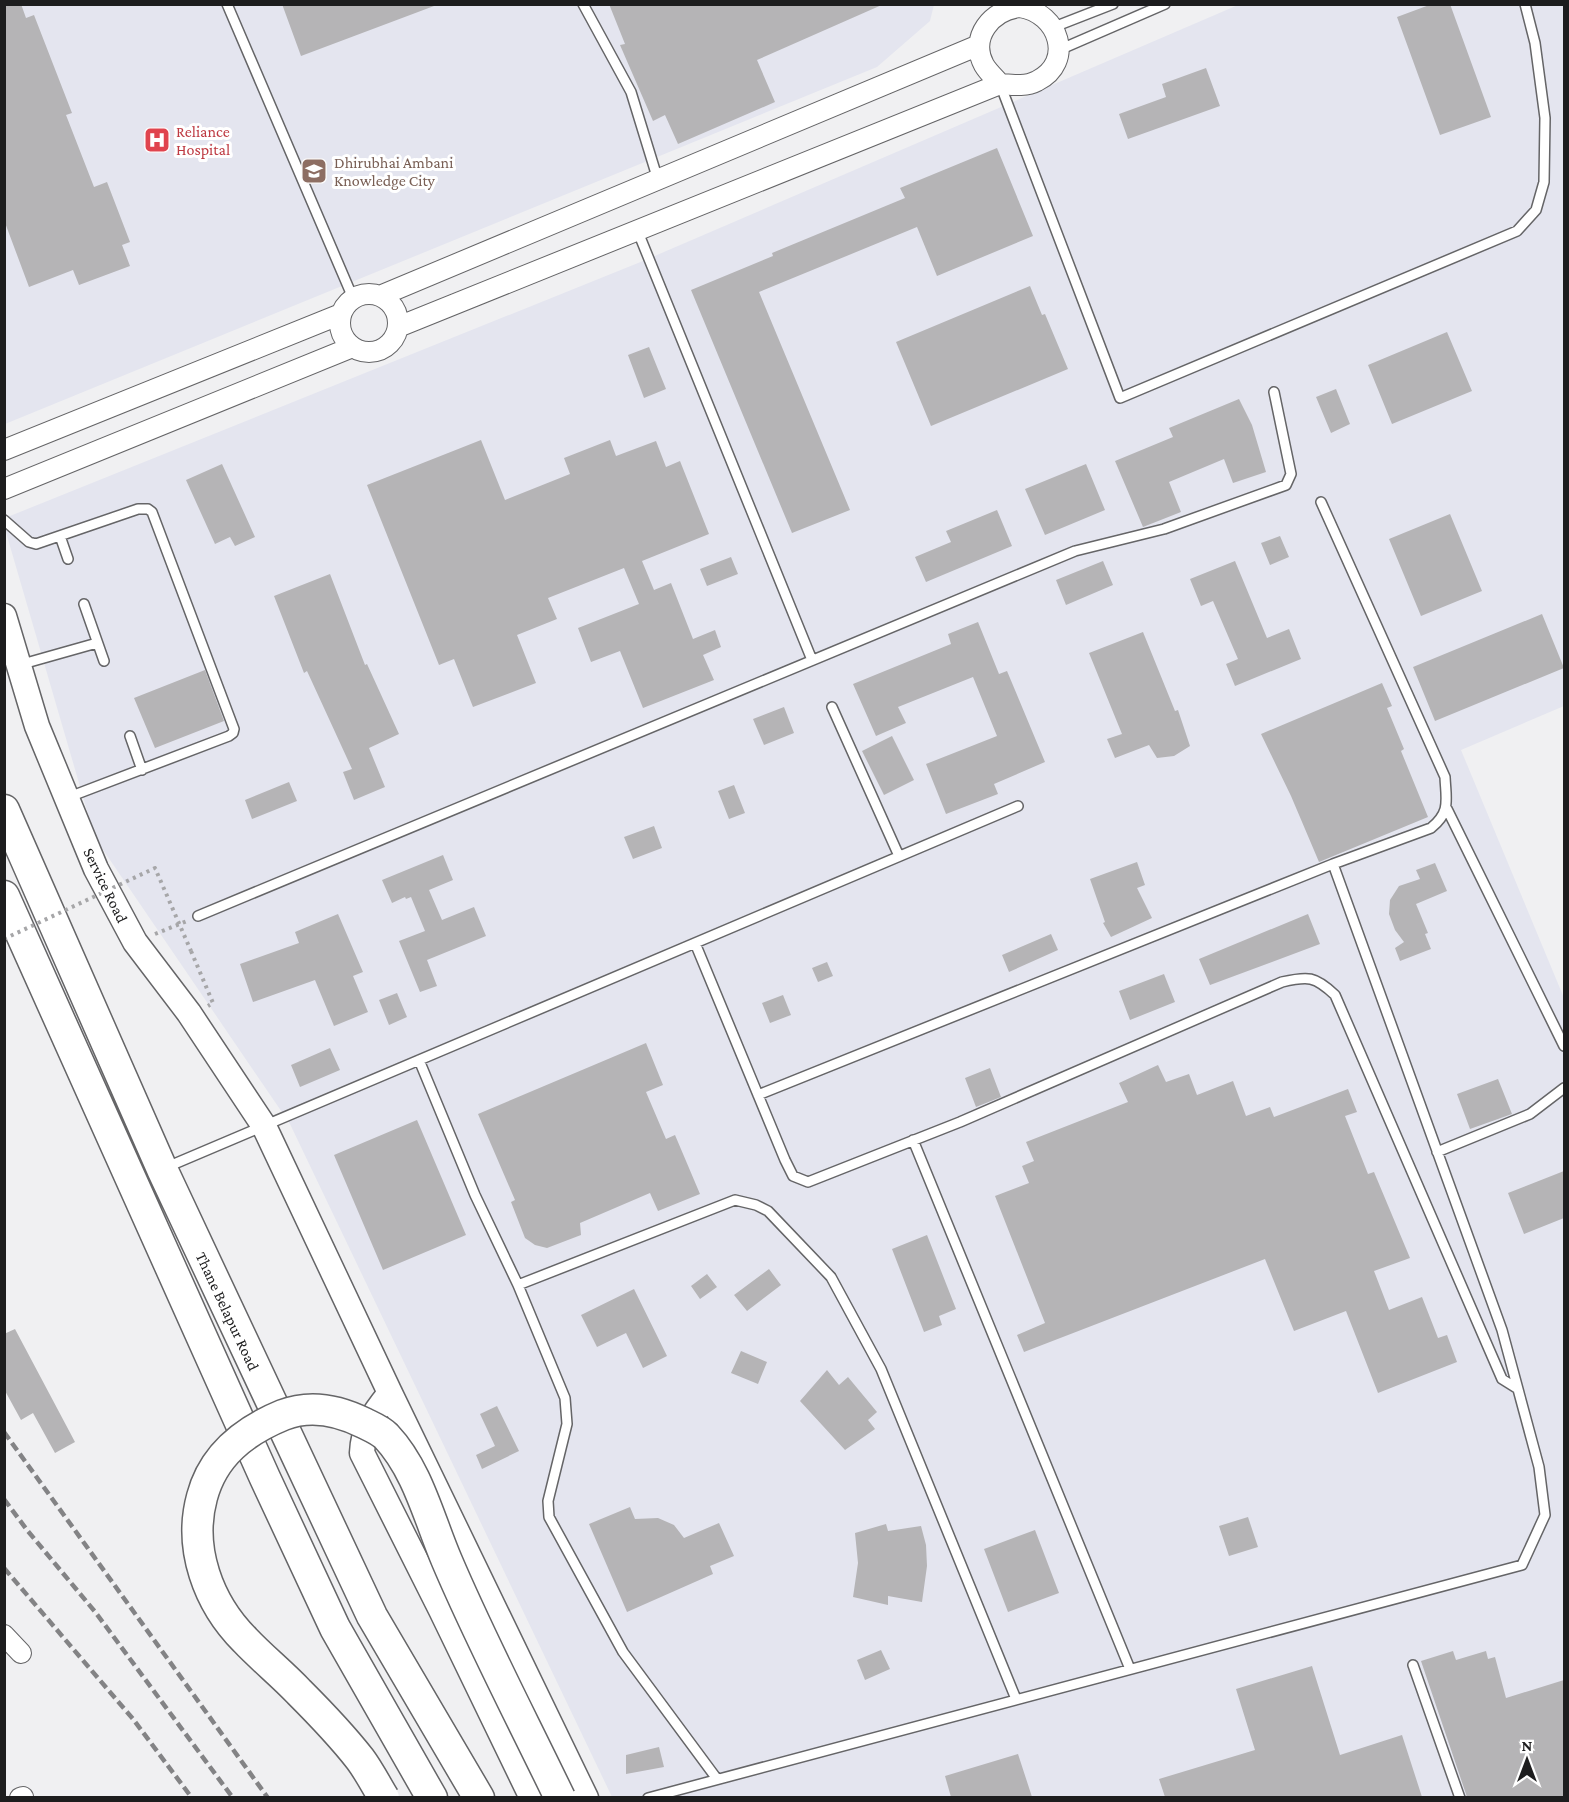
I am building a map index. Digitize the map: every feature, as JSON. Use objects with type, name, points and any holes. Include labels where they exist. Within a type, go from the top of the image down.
[{"type":"main road","name":"Thane Belapur Road","points":[[4,810],[162,1169],[372,1616],[479,1797]]},
{"type":"main road","name":"Thane Belapur Road","points":[[4,896],[265,1478],[335,1628],[432,1797]]},
{"type":"main road","points":[[384,1797],[359,1758],[299,1692],[242,1638],[208,1586],[201,1564],[196,1538],[197,1515],[204,1488],[215,1465],[232,1445],[258,1425],[296,1410],[324,1409],[349,1415],[384,1433],[406,1461],[447,1561],[560,1797]]},
{"type":"street","points":[[398,327],[1000,84],[1025,85],[1037,81],[1048,73],[1059,50],[1058,38],[1053,27],[1038,9],[997,8],[982,32],[979,45],[984,65],[1000,84]]},
{"type":"street","points":[[380,296],[979,45]]},
{"type":"street","points":[[4,489],[350,348],[371,352],[381,350],[395,336],[398,317],[394,308],[380,296],[371,294],[353,298],[346,304],[339,321],[340,332],[350,348]]},
{"type":"street","points":[[4,450],[341,314]]},
{"type":"street","name":"Service Road","points":[[4,616],[37,726],[96,869],[135,942],[189,1013],[264,1126],[390,1393],[586,1797]]},
{"type":"street","points":[[390,1393],[376,1411],[363,1436],[362,1453],[532,1797]]},
{"type":"street","points":[[4,1635],[21,1653]]},
{"type":"lane","points":[[227,4],[353,298]]},
{"type":"lane","points":[[583,4],[631,92],[658,180]]},
{"type":"lane","points":[[1053,27],[1113,4]]},
{"type":"lane","points":[[1059,50],[1165,4]]},
{"type":"lane","points":[[1000,84],[1120,398],[1517,231],[1536,210],[1544,182],[1545,118],[1535,43],[1525,4]]},
{"type":"lane","points":[[638,232],[812,660]]},
{"type":"lane","points":[[198,916],[1075,551],[1164,529],[1286,485],[1291,474],[1275,392]]},
{"type":"lane","points":[[1321,502],[1445,777],[1447,809],[1564,1046]]},
{"type":"lane","points":[[4,520],[32,544],[39,544],[138,509],[148,509],[152,512],[233,724],[233,733],[230,736],[66,798]]},
{"type":"lane","points":[[60,536],[68,559]]},
{"type":"lane","points":[[84,604],[104,661]]},
{"type":"lane","points":[[19,665],[98,643]]},
{"type":"lane","points":[[832,707],[899,856]]},
{"type":"lane","points":[[130,736],[142,770]]},
{"type":"lane","points":[[162,1169],[1018,806]]},
{"type":"lane","points":[[758,1095],[1333,864],[1431,828],[1440,821],[1447,809]]},
{"type":"lane","points":[[648,1797],[1522,1565],[1545,1515],[1539,1467],[1518,1389],[1502,1330],[1333,864]]},
{"type":"lane","points":[[695,943],[793,1176],[808,1182],[960,1122],[1282,982],[1314,978],[1335,995],[1502,1379],[1518,1389]]},
{"type":"lane","points":[[419,1060],[475,1196],[518,1285],[565,1398],[567,1424],[548,1501],[549,1517],[623,1652],[717,1779]]},
{"type":"lane","points":[[1437,1152],[1530,1114],[1564,1088]]},
{"type":"lane","points":[[913,1140],[1130,1669]]},
{"type":"lane","points":[[518,1285],[735,1200],[756,1205],[768,1211],[831,1277],[881,1369],[1016,1699]]},
{"type":"lane","points":[[1413,1665],[1460,1797]]},
{"type":"path","points":[[4,939],[155,868],[213,1003]]},
{"type":"path","points":[[135,942],[198,916]]},
{"type":"shaded area","name":"Dhirubhai Ambani Knowledge City","points":[[5,5],[934,5],[930,21],[877,67],[5,424]]},
{"type":"shaded area","points":[[1238,5],[1564,5],[1564,706],[1461,750],[1564,998],[1564,1797],[612,1797],[290,1124],[95,838],[5,529],[5,518],[643,261]]},
{"type":"building","points":[[4,4],[21,4],[26,18],[34,15],[72,113],[66,115],[94,187],[107,182],[130,242],[122,245],[130,266],[79,285],[73,270],[29,287],[4,220]]},
{"type":"building","points":[[282,4],[434,4],[434,6],[301,56]]},
{"type":"building","points":[[609,4],[884,4],[757,60],[775,102],[678,144],[665,115],[653,121],[620,45],[625,44]]},
{"type":"building","points":[[1432,4],[1450,4],[1491,117],[1440,135],[1397,17]]},
{"type":"building","points":[[1206,68],[1220,106],[1128,139],[1119,114],[1166,97],[1162,84]]},
{"type":"building","points":[[997,148],[1033,236],[937,276],[917,227],[759,292],[850,510],[792,533],[691,290],[773,256],[772,253],[905,198],[900,188]]},
{"type":"building","points":[[1030,286],[1042,315],[1045,314],[1068,369],[931,426],[896,342]]},
{"type":"building","points":[[1447,332],[1472,391],[1392,424],[1368,365]]},
{"type":"building","points":[[649,347],[666,389],[644,398],[628,355]]},
{"type":"building","points":[[1336,389],[1350,424],[1331,433],[1316,397]]},
{"type":"building","points":[[1239,399],[1252,425],[1266,472],[1233,483],[1224,459],[1169,482],[1181,512],[1143,527],[1115,461],[1173,437],[1169,428]]},
{"type":"building","points":[[481,440],[505,500],[570,474],[564,458],[610,440],[616,456],[656,441],[666,467],[680,461],[709,534],[642,561],[654,590],[671,583],[693,639],[715,630],[721,647],[703,655],[714,680],[643,708],[620,651],[591,662],[578,628],[639,604],[624,568],[548,598],[557,619],[517,635],[536,683],[473,707],[454,659],[439,665],[367,485]]},
{"type":"building","points":[[222,464],[255,537],[235,546],[230,537],[215,544],[186,480]]},
{"type":"building","points":[[1086,464],[1105,510],[1045,535],[1025,489]]},
{"type":"building","points":[[997,510],[1012,546],[926,582],[915,557],[951,542],[946,531]]},
{"type":"building","points":[[1450,514],[1482,591],[1421,616],[1389,539]]},
{"type":"building","points":[[1280,536],[1289,557],[1270,565],[1261,543]]},
{"type":"building","points":[[731,557],[738,574],[707,586],[700,569]]},
{"type":"building","points":[[1103,561],[1113,585],[1066,605],[1056,580]]},
{"type":"building","points":[[1235,561],[1267,638],[1289,629],[1301,659],[1235,686],[1226,664],[1238,659],[1213,601],[1201,606],[1190,579]]},
{"type":"building","points":[[330,574],[365,665],[367,664],[399,734],[369,748],[385,787],[354,800],[343,772],[352,769],[307,671],[304,673],[274,596]]},
{"type":"building","points":[[1542,614],[1564,668],[1435,721],[1413,667]]},
{"type":"building","points":[[978,622],[999,674],[1007,671],[1045,762],[994,784],[998,794],[946,814],[926,764],[997,736],[973,677],[898,707],[906,723],[876,736],[853,684],[951,644],[948,634]]},
{"type":"building","points":[[1143,632],[1175,711],[1178,710],[1190,746],[1174,756],[1157,758],[1149,745],[1115,758],[1107,739],[1122,734],[1089,653]]},
{"type":"building","points":[[205,670],[224,721],[155,748],[134,698]]},
{"type":"building","points":[[1382,683],[1392,706],[1387,708],[1404,749],[1401,751],[1428,817],[1319,862],[1261,734]]},
{"type":"building","points":[[784,707],[794,733],[764,745],[753,719]]},
{"type":"building","points":[[892,736],[914,780],[884,795],[862,751]]},
{"type":"building","points":[[289,782],[297,801],[252,819],[245,800]]},
{"type":"building","points":[[734,785],[745,813],[729,819],[718,791]]},
{"type":"building","points":[[654,826],[662,848],[633,859],[624,837]]},
{"type":"building","points":[[443,855],[453,880],[429,890],[442,920],[474,907],[486,936],[427,960],[437,986],[420,992],[399,941],[425,931],[411,897],[406,899],[405,897],[392,903],[382,880]]},
{"type":"building","points":[[1137,862],[1145,885],[1137,888],[1152,918],[1111,937],[1103,923],[1105,922],[1090,879]]},
{"type":"building","points":[[1435,863],[1447,891],[1416,904],[1428,933],[1425,934],[1431,949],[1400,961],[1395,948],[1404,942],[1395,930],[1389,914],[1390,900],[1399,886],[1420,879],[1416,870]]},
{"type":"building","points":[[338,914],[363,972],[353,976],[368,1012],[334,1026],[315,980],[253,1002],[240,964],[299,943],[295,932]]},
{"type":"building","points":[[1308,914],[1320,944],[1210,985],[1199,959]]},
{"type":"building","points":[[1051,934],[1058,950],[1009,972],[1002,955]]},
{"type":"building","points":[[827,962],[833,976],[818,982],[812,968]]},
{"type":"building","points":[[1164,974],[1175,1002],[1130,1020],[1119,991]]},
{"type":"building","points":[[397,993],[407,1017],[389,1025],[379,1000]]},
{"type":"building","points":[[783,995],[791,1015],[770,1023],[762,1003]]},
{"type":"building","points":[[646,1043],[663,1085],[646,1092],[666,1139],[675,1135],[700,1194],[658,1211],[650,1193],[580,1223],[581,1235],[547,1248],[535,1245],[525,1238],[511,1202],[515,1200],[478,1114]]},
{"type":"building","points":[[330,1048],[340,1070],[300,1087],[291,1065]]},
{"type":"building","points":[[1158,1065],[1166,1082],[1189,1074],[1197,1095],[1233,1081],[1246,1116],[1270,1107],[1274,1117],[1348,1089],[1357,1112],[1345,1116],[1368,1174],[1374,1172],[1410,1258],[1374,1271],[1389,1310],[1422,1297],[1438,1338],[1447,1335],[1457,1362],[1378,1393],[1346,1311],[1294,1331],[1265,1259],[1024,1352],[1017,1335],[1045,1323],[995,1196],[1029,1183],[1022,1166],[1034,1161],[1026,1142],[1128,1102],[1119,1083]]},
{"type":"building","points":[[990,1068],[1001,1097],[976,1107],[965,1078]]},
{"type":"building","points":[[1498,1079],[1512,1114],[1470,1129],[1457,1094]]},
{"type":"building","points":[[417,1120],[466,1235],[383,1270],[334,1155]]},
{"type":"building","points":[[1564,1171],[1564,1218],[1524,1234],[1508,1193]]},
{"type":"building","points":[[927,1235],[956,1309],[939,1316],[942,1325],[924,1332],[892,1249]]},
{"type":"building","points":[[769,1269],[781,1285],[747,1311],[734,1295]]},
{"type":"building","points":[[707,1274],[717,1287],[700,1299],[691,1286]]},
{"type":"building","points":[[634,1289],[667,1356],[643,1368],[626,1333],[597,1347],[581,1315]]},
{"type":"building","points":[[15,1329],[75,1442],[55,1453],[33,1413],[21,1420],[4,1389],[4,1334]]},
{"type":"building","points":[[741,1351],[767,1362],[758,1384],[731,1373]]},
{"type":"building","points":[[827,1370],[839,1385],[848,1377],[877,1412],[868,1420],[875,1429],[845,1450],[800,1401]]},
{"type":"building","points":[[497,1406],[519,1451],[482,1469],[476,1455],[495,1446],[480,1414]]},
{"type":"building","points":[[630,1507],[635,1519],[658,1518],[674,1525],[684,1538],[719,1523],[734,1556],[710,1566],[713,1574],[627,1612],[589,1524]]},
{"type":"building","points":[[1248,1517],[1258,1547],[1229,1556],[1219,1526]]},
{"type":"building","points":[[886,1524],[888,1531],[921,1526],[926,1545],[927,1566],[922,1602],[888,1596],[888,1605],[853,1597],[858,1563],[855,1533]]},
{"type":"building","points":[[1035,1530],[1059,1593],[1008,1612],[984,1549]]},
{"type":"building","points":[[881,1650],[890,1669],[865,1680],[857,1660]]},
{"type":"building","points":[[1453,1651],[1456,1660],[1486,1651],[1488,1659],[1495,1657],[1506,1698],[1564,1680],[1564,1797],[1467,1797],[1421,1661]]},
{"type":"building","points":[[1312,1666],[1340,1755],[1402,1735],[1422,1797],[1165,1797],[1159,1779],[1255,1750],[1236,1689]]},
{"type":"building","points":[[659,1747],[664,1767],[626,1774],[626,1755]]},
{"type":"building","points":[[1018,1754],[1032,1797],[951,1797],[945,1776]]},
{"type":"railway","points":[[4,1432],[268,1798]]},
{"type":"railway","points":[[4,1499],[96,1613],[233,1798]]},
{"type":"railway","points":[[4,1568],[133,1719],[192,1798]]},
{"type":"place","name":"Reliance Hospital","points":[[157,140]]},
{"type":"place","name":"Dhirubhai Ambani Knowledge City","points":[[314,171]]}]
